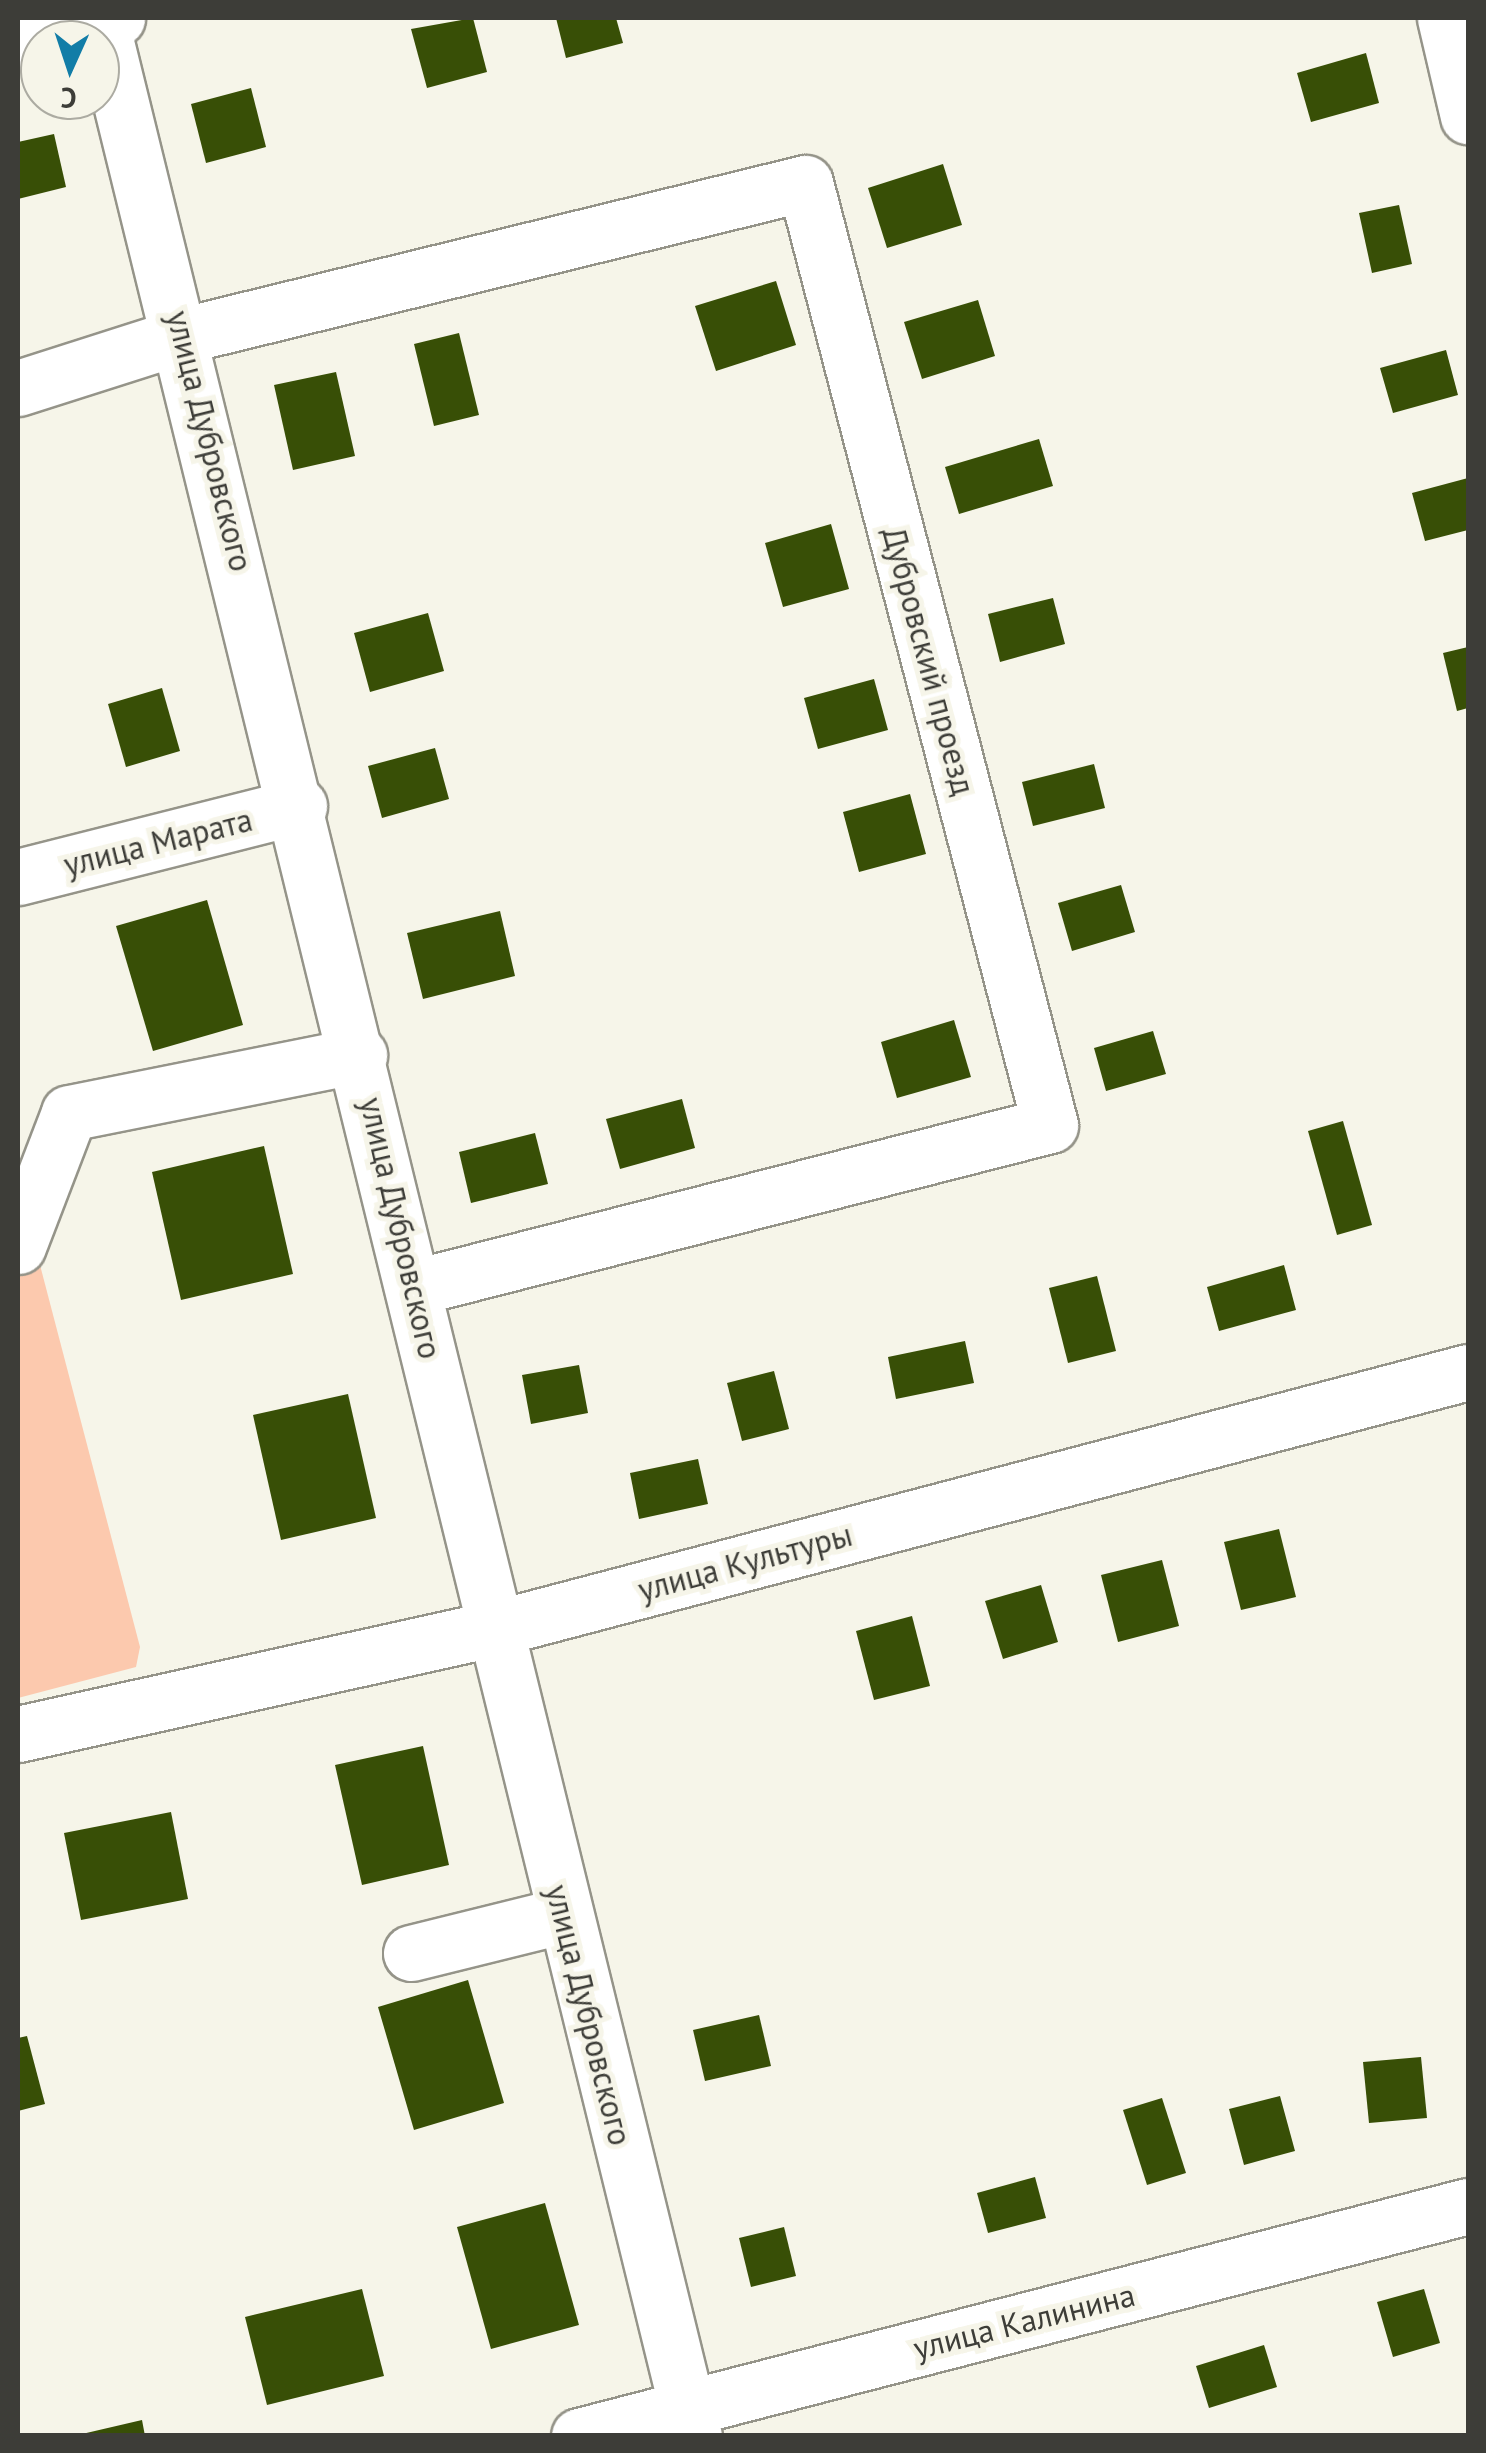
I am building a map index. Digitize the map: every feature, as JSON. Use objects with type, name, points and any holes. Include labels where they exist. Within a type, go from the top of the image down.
[{"type":"street","points":[[1445,18],[1468,116]]},
{"type":"street","points":[[18,42],[106,19]]},
{"type":"street","name":"улица Дубровского","points":[[106,19],[416,1287],[492,1629],[691,2422]]},
{"type":"street","name":"Дубровский проезд","points":[[184,335],[805,183],[1050,1125],[416,1287]]},
{"type":"street","points":[[18,388],[184,335]]},
{"type":"street","name":"улица Марата","points":[[18,877],[299,806]]},
{"type":"street","points":[[18,1246],[68,1113],[359,1056]]},
{"type":"street","name":"улица Культуры","points":[[18,1734],[492,1629],[1468,1372]]},
{"type":"street","points":[[412,1953],[564,1915]]},
{"type":"street","name":"улица Калинина","points":[[579,2436],[691,2422],[1468,2206]]},
{"type":"shaded area","points":[[18,1181],[140,1647],[136,1667],[18,1698]]},
{"type":"building","points":[[473,18],[487,72],[427,88],[411,29]]},
{"type":"building","points":[[556,18],[616,18],[623,43],[566,58]]},
{"type":"building","points":[[1366,53],[1379,103],[1311,122],[1297,73]]},
{"type":"building","points":[[251,88],[266,147],[206,163],[191,104]]},
{"type":"building","points":[[54,134],[66,187],[18,199],[18,142]]},
{"type":"building","points":[[943,164],[962,225],[887,248],[868,188]]},
{"type":"building","points":[[1399,205],[1412,264],[1372,273],[1359,213]]},
{"type":"building","points":[[776,281],[796,345],[716,371],[695,306]]},
{"type":"building","points":[[978,300],[995,356],[922,379],[904,322]]},
{"type":"building","points":[[459,333],[479,415],[434,426],[414,344]]},
{"type":"building","points":[[1446,350],[1458,395],[1393,413],[1380,368]]},
{"type":"building","points":[[336,372],[355,456],[293,470],[274,385]]},
{"type":"building","points":[[1039,439],[1053,486],[959,514],[945,467]]},
{"type":"building","points":[[1468,478],[1468,530],[1425,541],[1412,493]]},
{"type":"building","points":[[831,524],[849,589],[783,607],[765,543]]},
{"type":"building","points":[[1053,598],[1065,644],[1000,662],[988,614]]},
{"type":"building","points":[[428,613],[444,671],[370,692],[354,633]]},
{"type":"building","points":[[1468,647],[1468,708],[1457,711],[1443,653]]},
{"type":"building","points":[[874,679],[888,730],[818,749],[804,698]]},
{"type":"building","points":[[162,688],[180,751],[126,767],[108,704]]},
{"type":"building","points":[[435,748],[449,799],[382,818],[368,766]]},
{"type":"building","points":[[1094,764],[1105,808],[1033,826],[1022,782]]},
{"type":"building","points":[[910,794],[926,854],[859,872],[843,812]]},
{"type":"building","points":[[1121,885],[1135,932],[1072,951],[1058,903]]},
{"type":"building","points":[[207,900],[243,1025],[153,1051],[116,926]]},
{"type":"building","points":[[500,911],[515,976],[423,999],[407,933]]},
{"type":"building","points":[[954,1020],[971,1077],[897,1098],[881,1042]]},
{"type":"building","points":[[1153,1031],[1166,1074],[1106,1091],[1094,1048]]},
{"type":"building","points":[[682,1099],[695,1148],[620,1169],[606,1119]]},
{"type":"building","points":[[1343,1121],[1372,1225],[1337,1235],[1308,1131]]},
{"type":"building","points":[[535,1133],[548,1184],[471,1203],[459,1152]]},
{"type":"building","points":[[264,1146],[293,1274],[181,1300],[152,1172]]},
{"type":"building","points":[[1284,1265],[1296,1310],[1219,1331],[1207,1287]]},
{"type":"building","points":[[1097,1276],[1116,1351],[1068,1363],[1049,1288]]},
{"type":"building","points":[[965,1341],[974,1383],[896,1399],[888,1357]]},
{"type":"building","points":[[579,1365],[588,1413],[531,1424],[522,1375]]},
{"type":"building","points":[[774,1371],[789,1429],[742,1441],[727,1383]]},
{"type":"building","points":[[348,1394],[376,1518],[281,1540],[253,1415]]},
{"type":"building","points":[[698,1459],[708,1504],[639,1519],[630,1473]]},
{"type":"building","points":[[1279,1529],[1296,1597],[1241,1610],[1224,1542]]},
{"type":"building","points":[[1162,1560],[1179,1626],[1118,1642],[1101,1575]]},
{"type":"building","points":[[1041,1585],[1058,1642],[1003,1659],[985,1601]]},
{"type":"building","points":[[912,1616],[930,1686],[874,1700],[856,1631]]},
{"type":"building","points":[[423,1746],[449,1865],[362,1885],[335,1765]]},
{"type":"building","points":[[171,1812],[188,1899],[81,1920],[64,1833]]},
{"type":"building","points":[[468,1980],[504,2103],[414,2130],[378,2007]]},
{"type":"building","points":[[759,2015],[771,2066],[705,2081],[693,2030]]},
{"type":"building","points":[[27,2036],[45,2104],[18,2111],[18,2038]]},
{"type":"building","points":[[1421,2057],[1427,2118],[1369,2123],[1363,2062]]},
{"type":"building","points":[[1280,2096],[1295,2151],[1244,2165],[1229,2109]]},
{"type":"building","points":[[1162,2098],[1186,2173],[1147,2185],[1123,2110]]},
{"type":"building","points":[[1035,2177],[1046,2218],[988,2233],[977,2193]]},
{"type":"building","points":[[545,2203],[579,2325],[491,2349],[457,2227]]},
{"type":"building","points":[[784,2227],[796,2276],[751,2287],[739,2238]]},
{"type":"building","points":[[362,2289],[384,2376],[267,2405],[245,2317]]},
{"type":"building","points":[[1424,2289],[1440,2343],[1393,2357],[1377,2302]]},
{"type":"building","points":[[1264,2345],[1277,2387],[1209,2408],[1196,2366]]},
{"type":"building","points":[[142,2420],[145,2436],[82,2436],[82,2434]]}]
